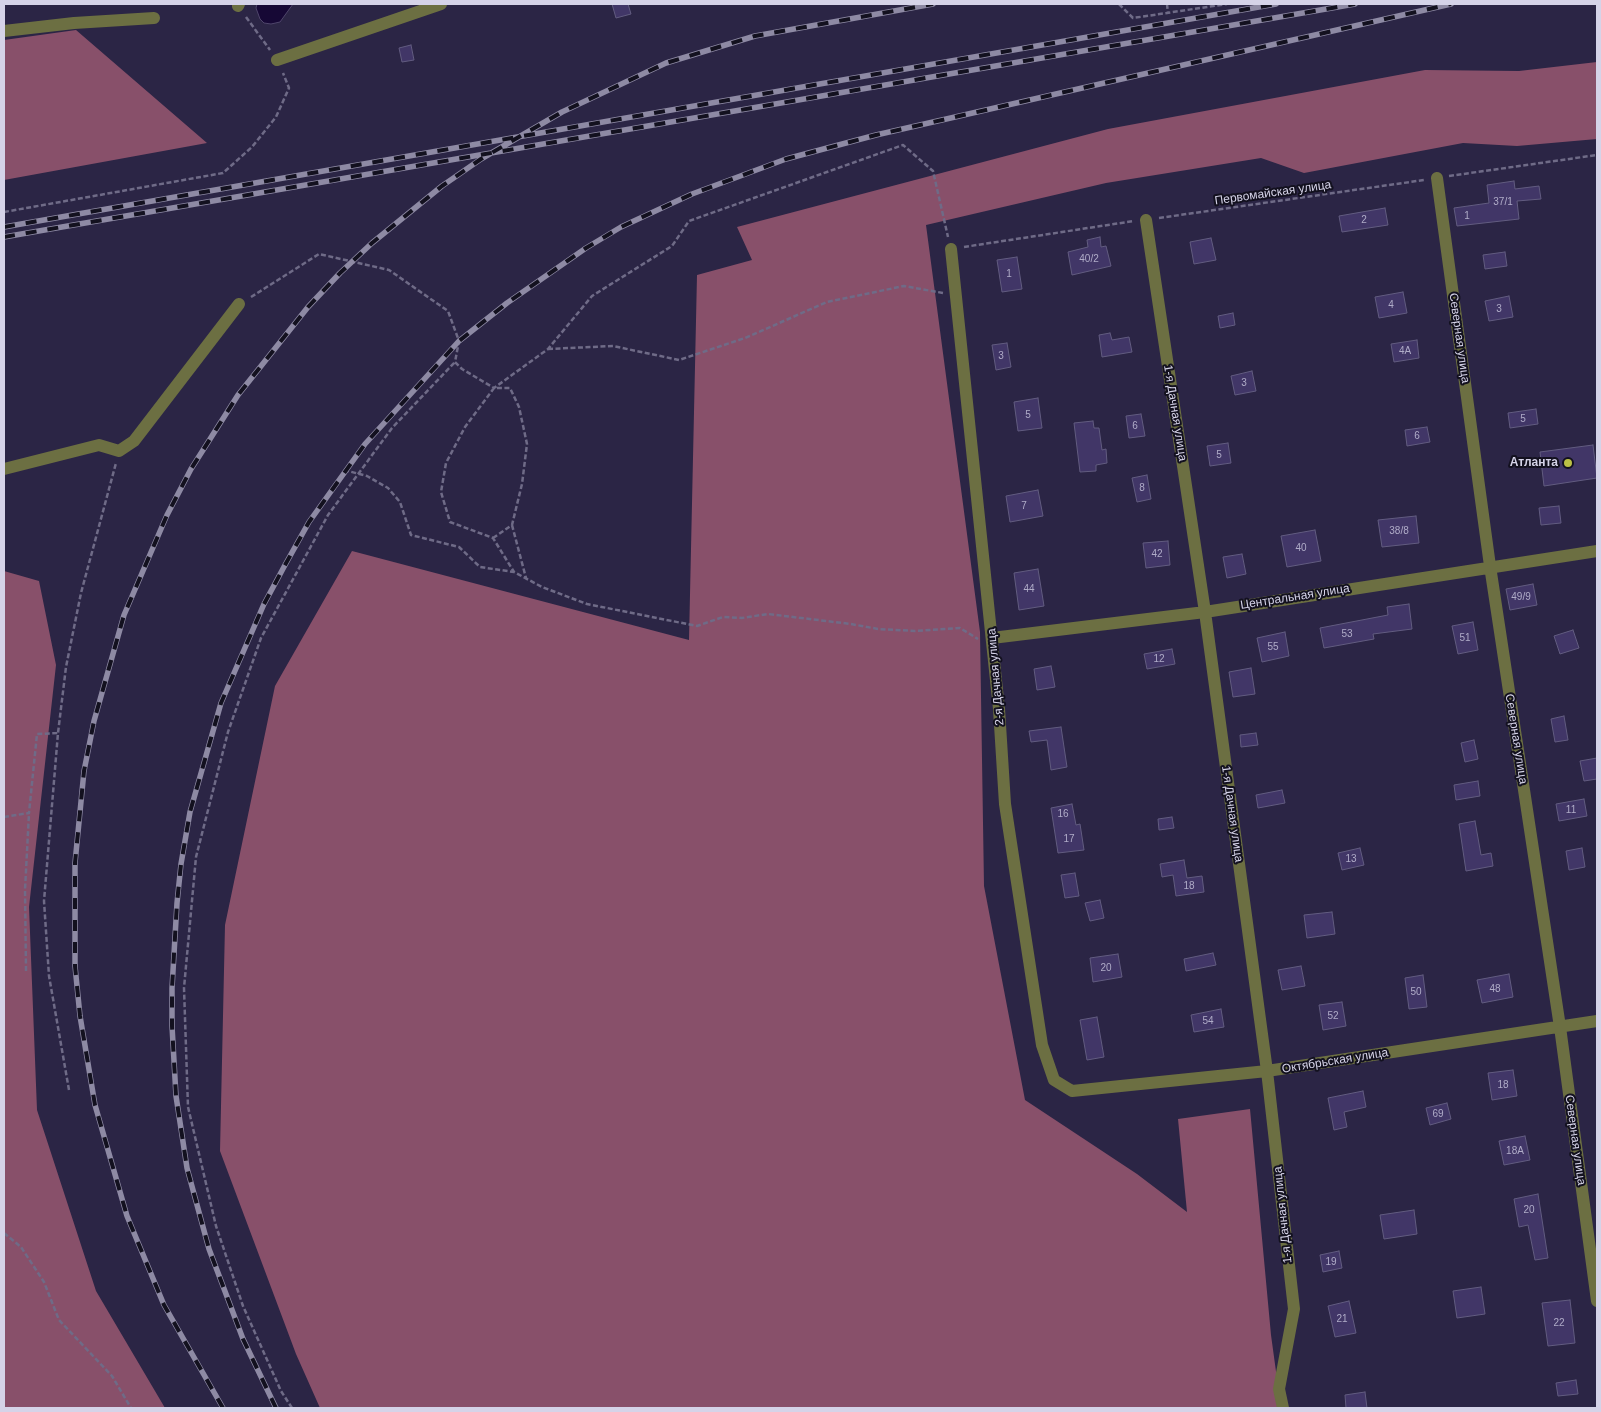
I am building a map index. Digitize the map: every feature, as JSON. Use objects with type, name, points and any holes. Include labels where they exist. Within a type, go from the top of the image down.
[{"type":"street","points":[[277,60],[442,4]]},
{"type":"street","points":[[4,31],[74,23],[154,18]]},
{"type":"street","name":"Северная улица","points":[[1437,178],[1490,566],[1560,1026],[1597,1300]]},
{"type":"street","name":"1-я Дачная улица","points":[[1146,220],[1205,612],[1267,1072],[1294,1309],[1279,1389],[1283,1408]]},
{"type":"street","name":"2-я Дачная улица","points":[[951,249],[999,709],[1004,804],[1042,1045],[1054,1080],[1072,1091]]},
{"type":"street","points":[[4,469],[99,446],[120,451],[134,441],[239,304]]},
{"type":"street","name":"Центральная улица","points":[[992,638],[1205,612],[1490,566],[1597,551]]},
{"type":"street","name":"Октябрьская улица","points":[[1072,1091],[1267,1072],[1597,1021]]},
{"type":"path","points":[[1119,4],[1133,18],[1227,4]]},
{"type":"path","points":[[1167,4],[1168,14]]},
{"type":"path","points":[[4,212],[223,174],[252,147],[276,117],[289,88],[277,60],[239,5]]},
{"type":"path","points":[[514,572],[493,538],[450,522],[441,492],[446,463],[465,427],[494,388],[548,349],[592,296],[672,246],[689,221],[903,145],[933,171],[951,249]]},
{"type":"path","name":"Первомайская улица","points":[[951,249],[1597,156]]},
{"type":"path","points":[[239,304],[318,254],[389,270],[448,311],[459,341],[456,362],[392,428],[328,515],[261,638],[228,732],[196,857],[184,988],[188,1107],[216,1226],[243,1306],[282,1391],[292,1408]]},
{"type":"path","points":[[548,349],[613,346],[679,360],[745,338],[827,302],[904,286],[955,294]]},
{"type":"path","points":[[456,362],[462,369],[494,388],[510,388],[519,407],[527,444],[522,484],[512,525],[526,578]]},
{"type":"path","points":[[70,1090],[49,976],[44,901],[58,733],[66,667],[81,593],[120,451]]},
{"type":"path","points":[[344,470],[367,476],[388,488],[400,502],[411,535],[459,547],[480,567],[514,572],[587,604],[696,626],[723,617],[742,618],[768,614],[878,629],[915,631],[960,628],[978,640],[992,638]]},
{"type":"path","points":[[493,538],[512,525]]},
{"type":"path","points":[[26,971],[25,890],[29,813],[37,734],[58,733]]},
{"type":"path","points":[[4,817],[29,813]]},
{"type":"path","points":[[4,1233],[21,1247],[44,1282],[59,1320],[112,1376],[131,1408]]},
{"type":"shaded area","points":[[257,4],[293,4],[280,22],[271,24],[264,23],[260,19],[256,8]]},
{"type":"shaded area","points":[[76,30],[207,143],[4,180],[4,40]]},
{"type":"shaded area","points":[[1597,62],[1597,139],[1517,146],[1463,143],[1304,173],[1261,158],[1106,183],[926,225],[980,632],[984,886],[1025,1100],[1137,1174],[1187,1212],[1178,1119],[1250,1109],[1271,1335],[1281,1408],[320,1408],[296,1354],[220,1151],[225,925],[275,686],[352,551],[689,640],[697,275],[752,260],[737,227],[1108,129],[1425,70],[1519,71]]},
{"type":"shaded area","points":[[4,571],[39,581],[56,665],[29,907],[37,1110],[96,1291],[165,1408],[4,1408]]},
{"type":"building","points":[[612,4],[628,4],[631,14],[616,18]]},
{"type":"building","points":[[411,45],[414,60],[402,62],[399,48]]},
{"type":"building","points":[[1514,181],[1515,189],[1539,186],[1541,199],[1517,201],[1519,219],[1457,226],[1454,208],[1489,203],[1487,185]]},
{"type":"building","points":[[1385,208],[1388,225],[1342,232],[1339,216]]},
{"type":"building","points":[[1100,237],[1101,247],[1106,246],[1111,266],[1072,275],[1068,252],[1088,247],[1087,240]]},
{"type":"building","points":[[1211,238],[1216,260],[1194,264],[1190,242]]},
{"type":"building","points":[[1505,252],[1507,266],[1485,269],[1483,255]]},
{"type":"building","points":[[1017,257],[1022,289],[1002,292],[997,260]]},
{"type":"building","points":[[1403,292],[1407,313],[1379,318],[1375,297]]},
{"type":"building","points":[[1509,296],[1513,317],[1489,321],[1485,301]]},
{"type":"building","points":[[1233,313],[1235,325],[1220,328],[1218,316]]},
{"type":"building","points":[[1110,333],[1112,340],[1129,337],[1132,352],[1102,357],[1099,335]]},
{"type":"building","points":[[1417,340],[1419,358],[1394,362],[1391,344]]},
{"type":"building","points":[[1007,343],[1011,367],[996,370],[992,345]]},
{"type":"building","points":[[1252,371],[1256,391],[1235,395],[1231,376]]},
{"type":"building","points":[[1038,398],[1042,428],[1018,431],[1014,402]]},
{"type":"building","points":[[1536,409],[1538,424],[1510,428],[1508,413]]},
{"type":"building","points":[[1141,414],[1145,436],[1129,438],[1126,416]]},
{"type":"building","points":[[1093,421],[1094,428],[1099,428],[1102,450],[1106,449],[1107,463],[1096,465],[1096,471],[1080,472],[1074,423]]},
{"type":"building","points":[[1427,427],[1430,442],[1407,446],[1405,430]]},
{"type":"building","points":[[1228,443],[1231,463],[1210,466],[1207,446]]},
{"type":"building","name":"Атланта","points":[[1593,445],[1597,478],[1544,486],[1540,452]]},
{"type":"building","points":[[1147,475],[1151,499],[1137,502],[1132,478]]},
{"type":"building","points":[[1038,490],[1043,516],[1010,522],[1006,496]]},
{"type":"building","points":[[1559,506],[1561,523],[1541,525],[1539,508]]},
{"type":"building","points":[[1416,516],[1419,543],[1382,547],[1378,520]]},
{"type":"building","points":[[1315,530],[1321,561],[1287,567],[1281,536]]},
{"type":"building","points":[[1168,541],[1170,565],[1146,568],[1143,543]]},
{"type":"building","points":[[1242,554],[1246,574],[1227,578],[1223,557]]},
{"type":"building","points":[[1038,569],[1044,606],[1019,610],[1014,573]]},
{"type":"building","points":[[1533,584],[1537,605],[1510,610],[1506,589]]},
{"type":"building","points":[[1409,604],[1412,629],[1373,634],[1374,639],[1324,648],[1320,628],[1388,615],[1387,607]]},
{"type":"building","points":[[1473,622],[1478,650],[1458,654],[1452,626]]},
{"type":"building","points":[[1573,630],[1579,648],[1560,654],[1554,636]]},
{"type":"building","points":[[1285,632],[1289,656],[1262,662],[1257,638]]},
{"type":"building","points":[[1172,649],[1175,664],[1147,669],[1144,654]]},
{"type":"building","points":[[1051,666],[1055,687],[1037,690],[1034,669]]},
{"type":"building","points":[[1251,668],[1255,694],[1233,697],[1229,672]]},
{"type":"building","points":[[1564,716],[1568,740],[1555,742],[1551,719]]},
{"type":"building","points":[[1061,727],[1067,767],[1051,770],[1047,740],[1031,742],[1029,731]]},
{"type":"building","points":[[1256,733],[1258,745],[1241,747],[1240,735]]},
{"type":"building","points":[[1474,740],[1478,759],[1465,762],[1461,743]]},
{"type":"building","points":[[1597,758],[1597,779],[1584,781],[1580,761]]},
{"type":"building","points":[[1478,781],[1480,796],[1456,800],[1454,785]]},
{"type":"building","points":[[1282,790],[1285,803],[1258,808],[1256,795]]},
{"type":"building","points":[[1584,799],[1587,816],[1559,821],[1556,804]]},
{"type":"building","points":[[1072,804],[1076,825],[1080,824],[1084,850],[1058,853],[1051,808]]},
{"type":"building","points":[[1172,817],[1174,828],[1159,830],[1158,819]]},
{"type":"building","points":[[1475,821],[1481,855],[1491,853],[1493,866],[1466,871],[1459,824]]},
{"type":"building","points":[[1360,848],[1364,865],[1342,870],[1338,853]]},
{"type":"building","points":[[1582,848],[1585,867],[1569,870],[1566,851]]},
{"type":"building","points":[[1184,860],[1187,878],[1202,876],[1204,892],[1176,896],[1173,875],[1162,877],[1160,864]]},
{"type":"building","points":[[1075,873],[1079,896],[1065,898],[1061,875]]},
{"type":"building","points":[[1100,900],[1104,918],[1090,921],[1085,903]]},
{"type":"building","points":[[1332,912],[1335,934],[1307,938],[1304,915]]},
{"type":"building","points":[[1213,953],[1216,965],[1186,971],[1184,959]]},
{"type":"building","points":[[1118,954],[1122,977],[1093,982],[1090,958]]},
{"type":"building","points":[[1301,966],[1305,986],[1282,990],[1278,970]]},
{"type":"building","points":[[1509,974],[1513,997],[1482,1003],[1477,980]]},
{"type":"building","points":[[1423,975],[1427,1007],[1409,1009],[1405,978]]},
{"type":"building","points":[[1342,1002],[1346,1026],[1323,1030],[1319,1005]]},
{"type":"building","points":[[1221,1009],[1224,1027],[1194,1032],[1191,1015]]},
{"type":"building","points":[[1097,1017],[1104,1057],[1087,1060],[1080,1020]]},
{"type":"building","points":[[1513,1070],[1517,1096],[1492,1100],[1488,1073]]},
{"type":"building","points":[[1363,1091],[1366,1107],[1344,1112],[1347,1127],[1334,1130],[1328,1098]]},
{"type":"building","points":[[1447,1103],[1451,1119],[1430,1125],[1426,1108]]},
{"type":"building","points":[[1525,1136],[1530,1160],[1504,1165],[1499,1141]]},
{"type":"building","points":[[1538,1194],[1548,1258],[1535,1260],[1528,1225],[1519,1227],[1514,1199]]},
{"type":"building","points":[[1414,1210],[1417,1234],[1384,1239],[1380,1215]]},
{"type":"building","points":[[1339,1251],[1342,1268],[1323,1272],[1320,1255]]},
{"type":"building","points":[[1481,1287],[1485,1314],[1457,1318],[1453,1291]]},
{"type":"building","points":[[1570,1300],[1575,1343],[1548,1346],[1542,1303]]},
{"type":"building","points":[[1349,1301],[1356,1333],[1335,1337],[1328,1306]]},
{"type":"building","points":[[1576,1380],[1578,1394],[1558,1396],[1556,1383]]},
{"type":"building","points":[[1365,1392],[1367,1408],[1346,1408],[1345,1395]]},
{"type":"railway","points":[[223,1408],[164,1305],[127,1216],[95,1105],[80,1016],[75,966],[75,863],[84,771],[94,721],[124,615],[167,515],[191,469],[238,395],[308,307],[372,243],[442,186],[481,159],[562,112],[666,63],[755,36],[933,4]]},
{"type":"railway","points":[[4,227],[1276,4]]},
{"type":"railway","points":[[4,237],[1355,4]]},
{"type":"railway","points":[[276,1408],[243,1339],[209,1249],[187,1168],[176,1096],[172,1026],[172,988],[177,903],[181,864],[190,812],[221,703],[264,604],[285,565],[309,522],[365,444],[459,341],[507,303],[586,248],[621,227],[692,194],[786,159],[876,135],[1451,4]]},
{"type":"place","name":"Атланта","points":[[1568,463]]}]
